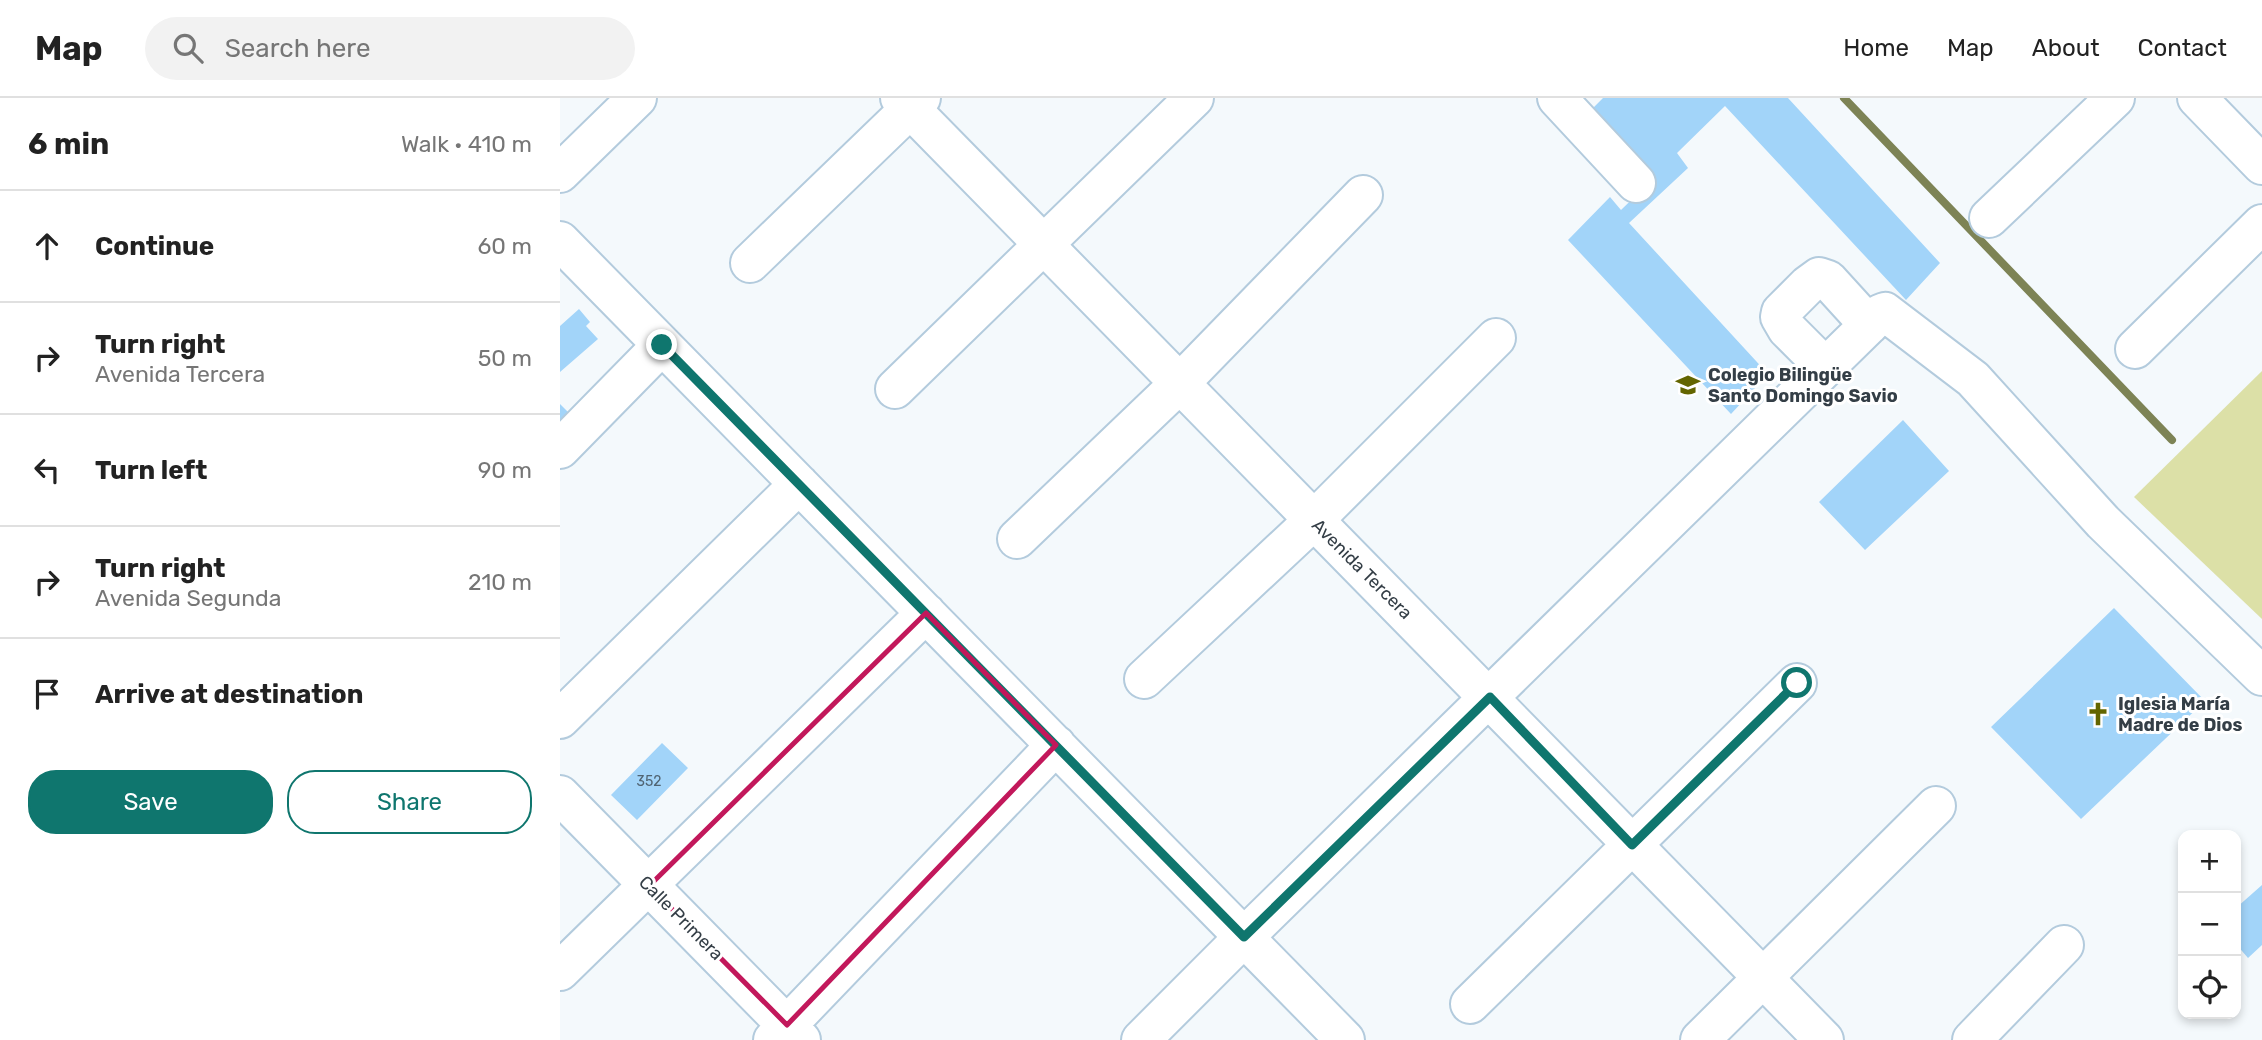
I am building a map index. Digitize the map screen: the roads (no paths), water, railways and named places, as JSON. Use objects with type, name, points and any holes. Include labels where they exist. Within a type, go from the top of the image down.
[{"type":"street","points":[[560,173],[637,98]]},
{"type":"street","points":[[895,389],[1194,98]]},
{"type":"street","points":[[1557,98],[1636,183]]},
{"type":"street","points":[[1989,218],[2115,98]]},
{"type":"street","points":[[2197,98],[2262,165]]},
{"type":"street","points":[[750,263],[910,101]]},
{"type":"street","name":"Avenida Tercera","points":[[910,101],[1042,245],[1490,697],[1824,1040]]},
{"type":"street","points":[[1017,539],[1179,384],[1363,195]]},
{"type":"street","points":[[2135,349],[2262,224]]},
{"type":"street","points":[[560,241],[1345,1040]]},
{"type":"street","points":[[1825,367],[1787,329],[1780,317],[1808,285],[1819,277],[1828,279],[1869,325]]},
{"type":"street","points":[[1141,1040],[1740,449],[1885,312],[1973,379],[2103,522],[2262,676]]},
{"type":"street","points":[[1144,680],[1314,520],[1496,338]]},
{"type":"street","points":[[560,449],[662,345]]},
{"type":"street","points":[[560,719],[799,484]]},
{"type":"street","points":[[560,971],[926,613]]},
{"type":"street","points":[[1470,1004],[1797,683]]},
{"type":"street","points":[[787,1035],[1056,745]]},
{"type":"street","name":"Calle Primera","points":[[560,795],[649,886],[787,1035]]},
{"type":"street","points":[[1700,1040],[1936,806]]},
{"type":"street","points":[[1972,1040],[2064,945]]},
{"type":"waterway","points":[[1844,98],[2172,440]]},
{"type":"place","name":"Colegio Bilingüe Santo Domingo Savio","points":[[1688,385]]},
{"type":"place","name":"Iglesia María Madre de Dios","points":[[2098,714]]}]
